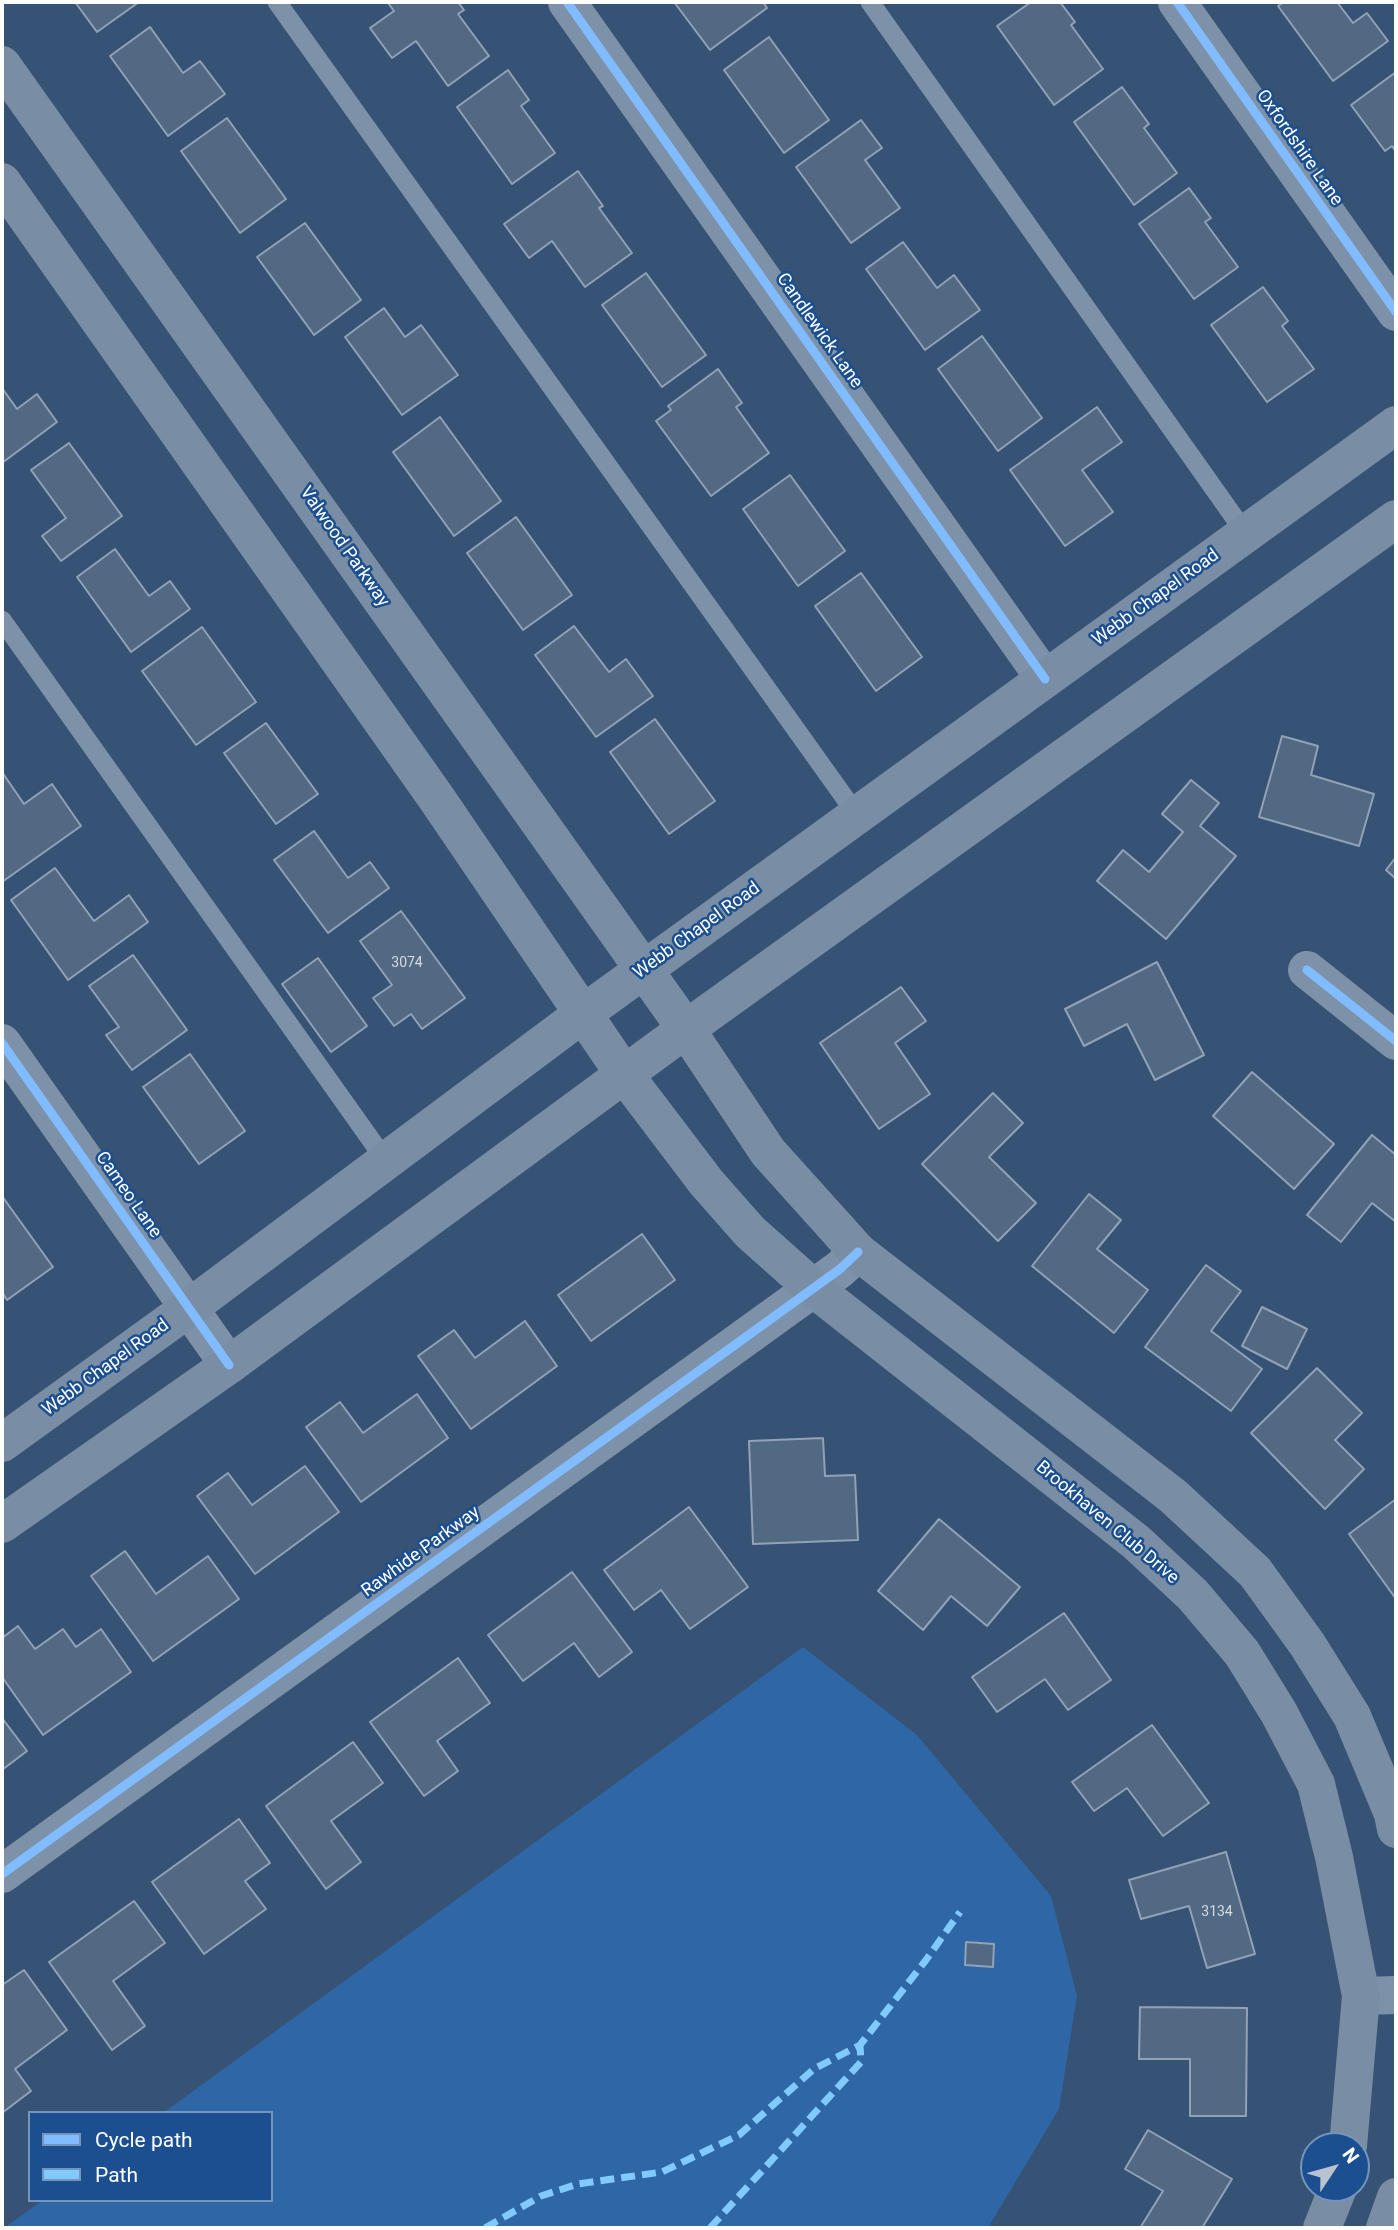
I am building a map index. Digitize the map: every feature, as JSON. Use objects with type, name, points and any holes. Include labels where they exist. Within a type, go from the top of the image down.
[{"type":"main road","name":"Valwood Parkway","points":[[2,65],[686,1029]]},
{"type":"main road","points":[[2,182],[429,787],[624,1074]]},
{"type":"main road","name":"Webb Chapel Road","points":[[2,1443],[189,1308],[584,1013],[1396,425]]},
{"type":"main road","points":[[2,1524],[229,1365],[686,1029],[1396,519]]},
{"type":"main road","points":[[686,1029],[768,1153],[858,1252],[1173,1496],[1255,1572],[1307,1644],[1352,1716],[1393,1814],[1396,1829]]},
{"type":"main road","name":"Brookhaven Club Drive","points":[[624,1074],[706,1182],[750,1232],[813,1288],[1136,1542],[1193,1595],[1242,1653],[1279,1713],[1315,1784],[1334,1857],[1378,1996],[1351,2132]]},
{"type":"main road","points":[[1385,2228],[1396,2197]]},
{"type":"main road","points":[[1322,2228],[1332,2202]]},
{"type":"street","name":"Candlewick Lane","points":[[567,2],[1045,678]]},
{"type":"street","name":"Oxfordshire Lane","points":[[1177,2],[1396,312]]},
{"type":"street","points":[[1307,970],[1396,1041]]},
{"type":"street","name":"Cameo Lane","points":[[2,1043],[229,1365]]},
{"type":"street","name":"Rawhide Parkway","points":[[2,1874],[840,1269],[858,1252]]},
{"type":"lane","points":[[277,2],[857,815]]},
{"type":"lane","points":[[870,2],[1246,534]]},
{"type":"lane","points":[[2,620],[386,1161]]},
{"type":"shaded area","points":[[803,1647],[917,1735],[1051,1896],[1077,1996],[1059,2109],[988,2228],[4,2228],[40,2202],[273,2202],[273,2111],[166,2111]]},
{"type":"building","points":[[75,2],[139,2],[97,32]]},
{"type":"building","points":[[458,2],[464,10],[458,14],[489,56],[448,86],[416,41],[392,58],[370,28],[394,11],[388,3]]},
{"type":"building","points":[[674,2],[763,2],[767,8],[710,50]]},
{"type":"building","points":[[1031,2],[1060,2],[1075,22],[1071,25],[1103,69],[1054,105],[997,26]]},
{"type":"building","points":[[1284,2],[1337,2],[1353,23],[1367,13],[1388,41],[1333,81],[1278,6]]},
{"type":"building","points":[[150,27],[183,73],[200,61],[225,94],[168,136],[110,56]]},
{"type":"building","points":[[769,37],[829,120],[784,153],[724,70]]},
{"type":"building","points":[[508,70],[529,100],[521,106],[555,153],[512,184],[457,107]]},
{"type":"building","points":[[1396,72],[1396,152],[1392,146],[1385,151],[1351,105]]},
{"type":"building","points":[[1122,87],[1149,124],[1144,128],[1177,173],[1134,205],[1074,122]]},
{"type":"building","points":[[227,118],[286,199],[240,233],[181,151]]},
{"type":"building","points":[[861,120],[882,148],[865,160],[900,208],[851,243],[796,167]]},
{"type":"building","points":[[578,171],[603,206],[599,208],[632,253],[585,287],[552,241],[529,258],[504,224]]},
{"type":"building","points":[[1189,188],[1211,218],[1205,222],[1238,267],[1194,299],[1139,224]]},
{"type":"building","points":[[305,223],[361,300],[314,335],[257,257]]},
{"type":"building","points":[[903,242],[937,288],[954,275],[980,310],[925,350],[866,269]]},
{"type":"building","points":[[646,273],[706,355],[662,387],[602,305]]},
{"type":"building","points":[[1263,287],[1288,321],[1282,326],[1314,369],[1267,402],[1211,325]]},
{"type":"building","points":[[384,308],[405,337],[421,325],[458,375],[402,415],[345,337]]},
{"type":"building","points":[[982,336],[1042,418],[998,451],[938,369]]},
{"type":"building","points":[[718,369],[742,403],[736,407],[769,453],[711,496],[656,421],[671,410],[668,406]]},
{"type":"building","points":[[2,388],[17,409],[37,394],[57,422],[2,463]]},
{"type":"building","points":[[1097,407],[1122,442],[1082,470],[1113,512],[1065,546],[1010,470]]},
{"type":"building","points":[[440,417],[501,501],[454,536],[393,452]]},
{"type":"building","points":[[69,443],[122,516],[61,561],[42,536],[66,518],[31,470]]},
{"type":"building","points":[[790,475],[845,551],[798,586],[743,509]]},
{"type":"building","points":[[516,517],[572,595],[523,630],[467,553]]},
{"type":"building","points":[[115,549],[149,596],[170,581],[190,609],[131,652],[77,577]]},
{"type":"building","points":[[861,573],[922,657],[876,691],[815,606]]},
{"type":"building","points":[[574,626],[609,672],[626,659],[653,696],[596,737],[535,655]]},
{"type":"building","points":[[202,627],[256,702],[196,745],[142,671]]},
{"type":"building","points":[[655,719],[715,801],[669,834],[610,752]]},
{"type":"building","points":[[266,723],[318,794],[276,824],[224,753]]},
{"type":"building","points":[[1282,736],[1318,746],[1311,775],[1374,794],[1359,846],[1259,817]]},
{"type":"building","points":[[2,772],[24,804],[52,784],[81,826],[2,882]]},
{"type":"building","points":[[1191,780],[1219,803],[1200,826],[1236,856],[1166,939],[1097,881],[1123,850],[1149,872],[1183,832],[1162,814]]},
{"type":"building","points":[[314,831],[348,878],[370,862],[389,888],[328,933],[274,860]]},
{"type":"building","points":[[1396,857],[1396,879],[1386,870]]},
{"type":"building","points":[[55,868],[94,921],[129,895],[148,922],[68,980],[11,900]]},
{"type":"building","points":[[401,911],[465,998],[422,1029],[411,1014],[394,1026],[373,998],[392,985],[360,941]]},
{"type":"building","points":[[133,955],[187,1030],[132,1070],[106,1035],[119,1027],[89,986]]},
{"type":"building","points":[[318,958],[367,1026],[331,1052],[282,984]]},
{"type":"building","points":[[1157,962],[1204,1055],[1155,1080],[1127,1024],[1084,1046],[1065,1009]]},
{"type":"building","points":[[901,987],[926,1021],[895,1043],[930,1094],[879,1129],[820,1043]]},
{"type":"building","points":[[190,1054],[245,1131],[199,1164],[143,1087]]},
{"type":"building","points":[[1252,1072],[1334,1144],[1294,1189],[1213,1116]]},
{"type":"building","points":[[993,1093],[1023,1123],[989,1157],[1036,1203],[998,1241],[922,1164]]},
{"type":"building","points":[[1372,1135],[1396,1155],[1396,1222],[1372,1203],[1341,1242],[1307,1215]]},
{"type":"building","points":[[1089,1194],[1121,1220],[1097,1249],[1148,1290],[1114,1333],[1032,1266]]},
{"type":"building","points":[[2,1196],[53,1267],[7,1300],[2,1292]]},
{"type":"building","points":[[642,1234],[675,1280],[591,1341],[558,1295]]},
{"type":"building","points":[[1206,1265],[1241,1291],[1211,1331],[1262,1369],[1231,1411],[1145,1347]]},
{"type":"building","points":[[1262,1307],[1307,1329],[1287,1369],[1242,1346]]},
{"type":"building","points":[[525,1321],[557,1366],[471,1429],[418,1356],[454,1330],[475,1358]]},
{"type":"building","points":[[1317,1368],[1362,1413],[1335,1440],[1364,1469],[1325,1509],[1251,1433]]},
{"type":"building","points":[[417,1394],[448,1438],[361,1502],[306,1427],[340,1402],[363,1433]]},
{"type":"building","points":[[823,1438],[825,1476],[855,1475],[858,1540],[753,1544],[749,1441]]},
{"type":"building","points":[[305,1466],[339,1512],[255,1574],[197,1496],[228,1473],[252,1505]]},
{"type":"building","points":[[1396,1499],[1396,1599],[1349,1534]]},
{"type":"building","points":[[689,1507],[748,1587],[690,1629],[661,1590],[634,1610],[604,1570]]},
{"type":"building","points":[[939,1519],[1020,1587],[987,1626],[951,1596],[923,1630],[878,1591]]},
{"type":"building","points":[[125,1551],[156,1594],[208,1556],[239,1599],[153,1661],[91,1576]]},
{"type":"building","points":[[572,1572],[632,1652],[599,1677],[574,1643],[523,1681],[488,1635]]},
{"type":"building","points":[[1064,1613],[1111,1680],[1068,1710],[1045,1679],[997,1712],[972,1677]]},
{"type":"building","points":[[18,1626],[35,1649],[63,1629],[76,1647],[101,1629],[131,1672],[43,1735],[2,1677],[2,1638]]},
{"type":"building","points":[[458,1658],[490,1703],[437,1741],[458,1771],[424,1796],[370,1722]]},
{"type":"building","points":[[2,1718],[27,1751],[2,1770]]},
{"type":"building","points":[[1152,1725],[1209,1803],[1163,1836],[1127,1788],[1094,1811],[1072,1782]]},
{"type":"building","points":[[353,1742],[383,1783],[331,1821],[361,1862],[326,1889],[266,1806]]},
{"type":"building","points":[[239,1819],[270,1863],[245,1881],[266,1909],[204,1954],[152,1882]]},
{"type":"building","points":[[1226,1852],[1255,1954],[1207,1968],[1189,1906],[1141,1919],[1129,1880]]},
{"type":"building","points":[[134,1901],[165,1943],[113,1981],[145,2026],[112,2050],[49,1962]]},
{"type":"building","points":[[966,1942],[994,1944],[993,1967],[965,1965]]},
{"type":"building","points":[[24,1970],[67,2030],[15,2069],[31,2091],[2,2113],[2,1985]]},
{"type":"building","points":[[1140,2007],[1247,2008],[1246,2116],[1190,2116],[1190,2059],[1139,2059]]},
{"type":"building","points":[[1148,2130],[1232,2179],[1202,2228],[1140,2228],[1163,2191],[1125,2169]]},
{"type":"marked path","points":[[485,2228],[541,2196],[578,2184],[662,2172],[739,2135],[814,2069],[860,2045],[960,1912]]},
{"type":"marked path","points":[[710,2228],[861,2062],[860,2045]]},
{"type":"cycle path","points":[[567,2],[1045,679]]},
{"type":"cycle path","points":[[1177,2],[1396,312]]},
{"type":"cycle path","points":[[1307,970],[1396,1041]]},
{"type":"cycle path","points":[[2,1043],[229,1365]]},
{"type":"cycle path","points":[[2,1874],[840,1269],[858,1252]]}]
